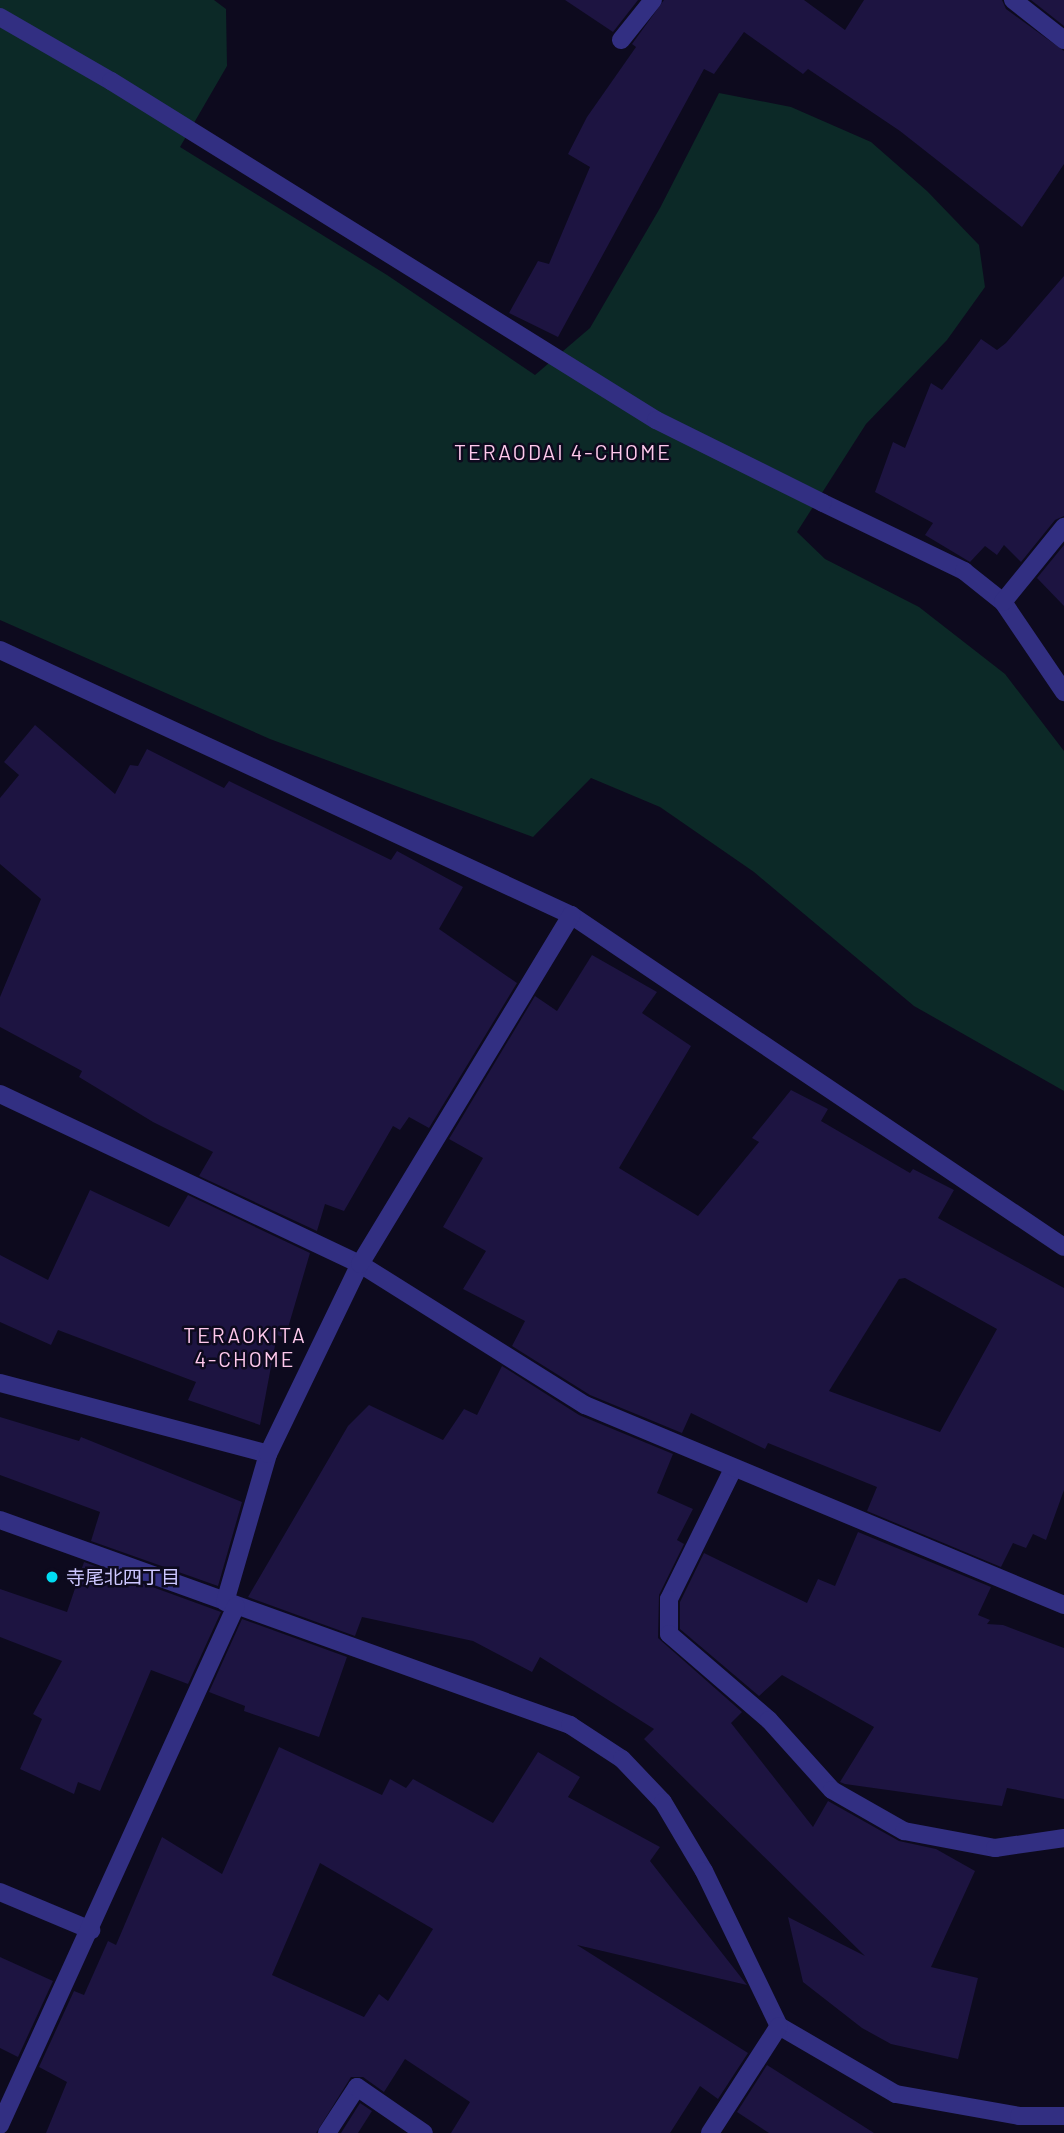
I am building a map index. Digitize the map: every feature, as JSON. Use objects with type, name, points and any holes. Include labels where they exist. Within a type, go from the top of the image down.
[{"type":"street","points":[[621,40],[653,0]]},
{"type":"street","points":[[1013,0],[1064,40]]},
{"type":"street","points":[[0,17],[111,81],[656,419],[964,572],[1003,602],[1064,692]]},
{"type":"street","points":[[1003,602],[1064,527]]},
{"type":"street","points":[[0,650],[571,915],[1064,1247]]},
{"type":"street","points":[[0,2125],[91,1930],[231,1604],[268,1454],[360,1264],[571,915]]},
{"type":"street","points":[[0,1094],[360,1264],[585,1405],[1064,1605]]},
{"type":"street","points":[[0,1383],[268,1454]]},
{"type":"street","points":[[733,1469],[669,1599],[669,1634],[769,1720],[832,1790],[904,1831],[995,1848],[1064,1838]]},
{"type":"street","points":[[0,1520],[569,1725],[622,1759],[663,1802],[704,1871],[779,2026],[896,2094],[1019,2116],[1064,2116]]},
{"type":"street","points":[[0,1892],[91,1930]]},
{"type":"street","points":[[710,2133],[779,2026]]},
{"type":"street","points":[[327,2133],[357,2087],[424,2133]]},
{"type":"green space","points":[[0,0],[214,0],[226,9],[227,66],[180,147],[387,275],[535,375],[590,328],[660,208],[719,93],[791,107],[871,142],[927,191],[979,245],[985,287],[947,340],[866,424],[797,532],[825,559],[919,607],[1005,674],[1064,751],[1064,1091],[914,1006],[754,872],[660,807],[591,778],[533,837],[270,739],[0,620]]},
{"type":"building","points":[[565,0],[638,0],[613,32]]},
{"type":"building","points":[[664,0],[804,0],[845,30],[864,0],[1002,0],[1006,9],[1064,51],[1064,164],[1022,227],[900,131],[808,69],[803,74],[744,32],[714,74],[704,69],[558,337],[509,313],[538,261],[549,264],[590,167],[568,154],[587,117],[636,47],[632,44]]},
{"type":"building","points":[[1031,0],[1064,0],[1064,26]]},
{"type":"building","points":[[1064,276],[1064,516],[1055,520],[1021,562],[1004,545],[997,555],[985,546],[970,562],[925,535],[933,523],[875,492],[893,442],[905,448],[931,383],[942,390],[981,339],[997,350],[1006,343]]},
{"type":"building","points":[[1064,545],[1064,606],[1037,578]]},
{"type":"building","points":[[35,725],[115,794],[130,765],[138,766],[147,749],[224,788],[229,781],[391,860],[397,851],[463,887],[439,929],[517,983],[429,1128],[409,1117],[400,1130],[393,1126],[344,1211],[325,1204],[317,1231],[199,1176],[213,1152],[153,1122],[79,1077],[82,1071],[0,1027],[0,997],[41,899],[0,864],[0,798],[19,775],[4,762]]},
{"type":"building","points":[[592,955],[657,992],[642,1013],[691,1046],[619,1168],[698,1216],[759,1142],[752,1138],[791,1090],[828,1109],[821,1121],[910,1173],[913,1169],[954,1190],[938,1218],[1064,1288],[1064,1490],[1046,1540],[1033,1534],[1026,1548],[1013,1543],[1001,1567],[867,1511],[877,1487],[768,1443],[765,1449],[691,1413],[682,1433],[590,1395],[512,1346],[525,1321],[463,1289],[486,1251],[443,1227],[483,1158],[449,1139],[535,996],[557,1011]],"holes":[[[905,1278],[997,1329],[940,1432],[829,1391],[899,1279]]]},
{"type":"building","points":[[90,1190],[169,1227],[188,1195],[310,1253],[285,1338],[277,1335],[260,1425],[188,1400],[196,1382],[58,1330],[51,1345],[0,1322],[0,1255],[48,1280]]},
{"type":"building","points":[[502,1366],[579,1415],[673,1454],[657,1493],[693,1509],[677,1540],[684,1544],[659,1595],[658,1638],[742,1712],[731,1723],[813,1827],[828,1801],[899,1841],[936,1849],[975,1871],[931,1967],[978,1978],[958,2059],[891,2044],[862,2028],[803,1982],[788,1917],[865,1956],[644,1739],[654,1729],[540,1657],[532,1672],[473,1641],[362,1617],[355,1636],[248,1597],[348,1426],[369,1405],[443,1440],[464,1409],[477,1415]]},
{"type":"building","points":[[0,1417],[79,1441],[81,1437],[242,1502],[218,1586],[91,1541],[100,1512],[0,1475]]},
{"type":"building","points":[[858,1532],[991,1587],[978,1615],[990,1620],[987,1624],[1003,1625],[1064,1648],[1064,1799],[1007,1788],[1002,1806],[840,1782],[874,1727],[782,1675],[759,1696],[680,1629],[680,1602],[704,1553],[807,1603],[818,1579],[835,1586]]},
{"type":"building","points":[[84,1562],[221,1612],[188,1684],[151,1670],[100,1791],[78,1782],[74,1794],[20,1769],[42,1719],[33,1714],[62,1661],[0,1637],[0,1589],[67,1612]]},
{"type":"building","points":[[242,1619],[347,1657],[319,1737],[244,1711],[245,1706],[209,1692]]},
{"type":"building","points":[[279,1747],[382,1795],[390,1779],[406,1788],[413,1779],[493,1823],[538,1752],[580,1777],[568,1797],[660,1847],[650,1861],[747,1985],[577,1945],[748,2053],[718,2099],[700,2086],[670,2133],[451,2133],[470,2102],[405,2059],[384,2092],[363,2077],[351,2077],[316,2133],[46,2133],[67,2082],[39,2067],[74,1991],[84,1995],[108,1941],[116,1945],[162,1837],[222,1874]],"holes":[[[320,1863],[433,1929],[388,2001],[379,1994],[364,2017],[272,1975]]]},
{"type":"building","points":[[0,1957],[53,1981],[18,2057],[0,2048]]},
{"type":"building","points":[[767,2065],[874,2133],[769,2133],[737,2112]]},
{"type":"building","points":[[360,2103],[372,2111],[358,2133],[341,2133]]},
{"type":"place","name":"寺尾北四丁目","points":[[52,1577]]},
{"type":"district","name":"TERAODAI 4-CHOME","points":[[563,452]]},
{"type":"district","name":"TERAOKITA 4-CHOME","points":[[245,1347]]}]
